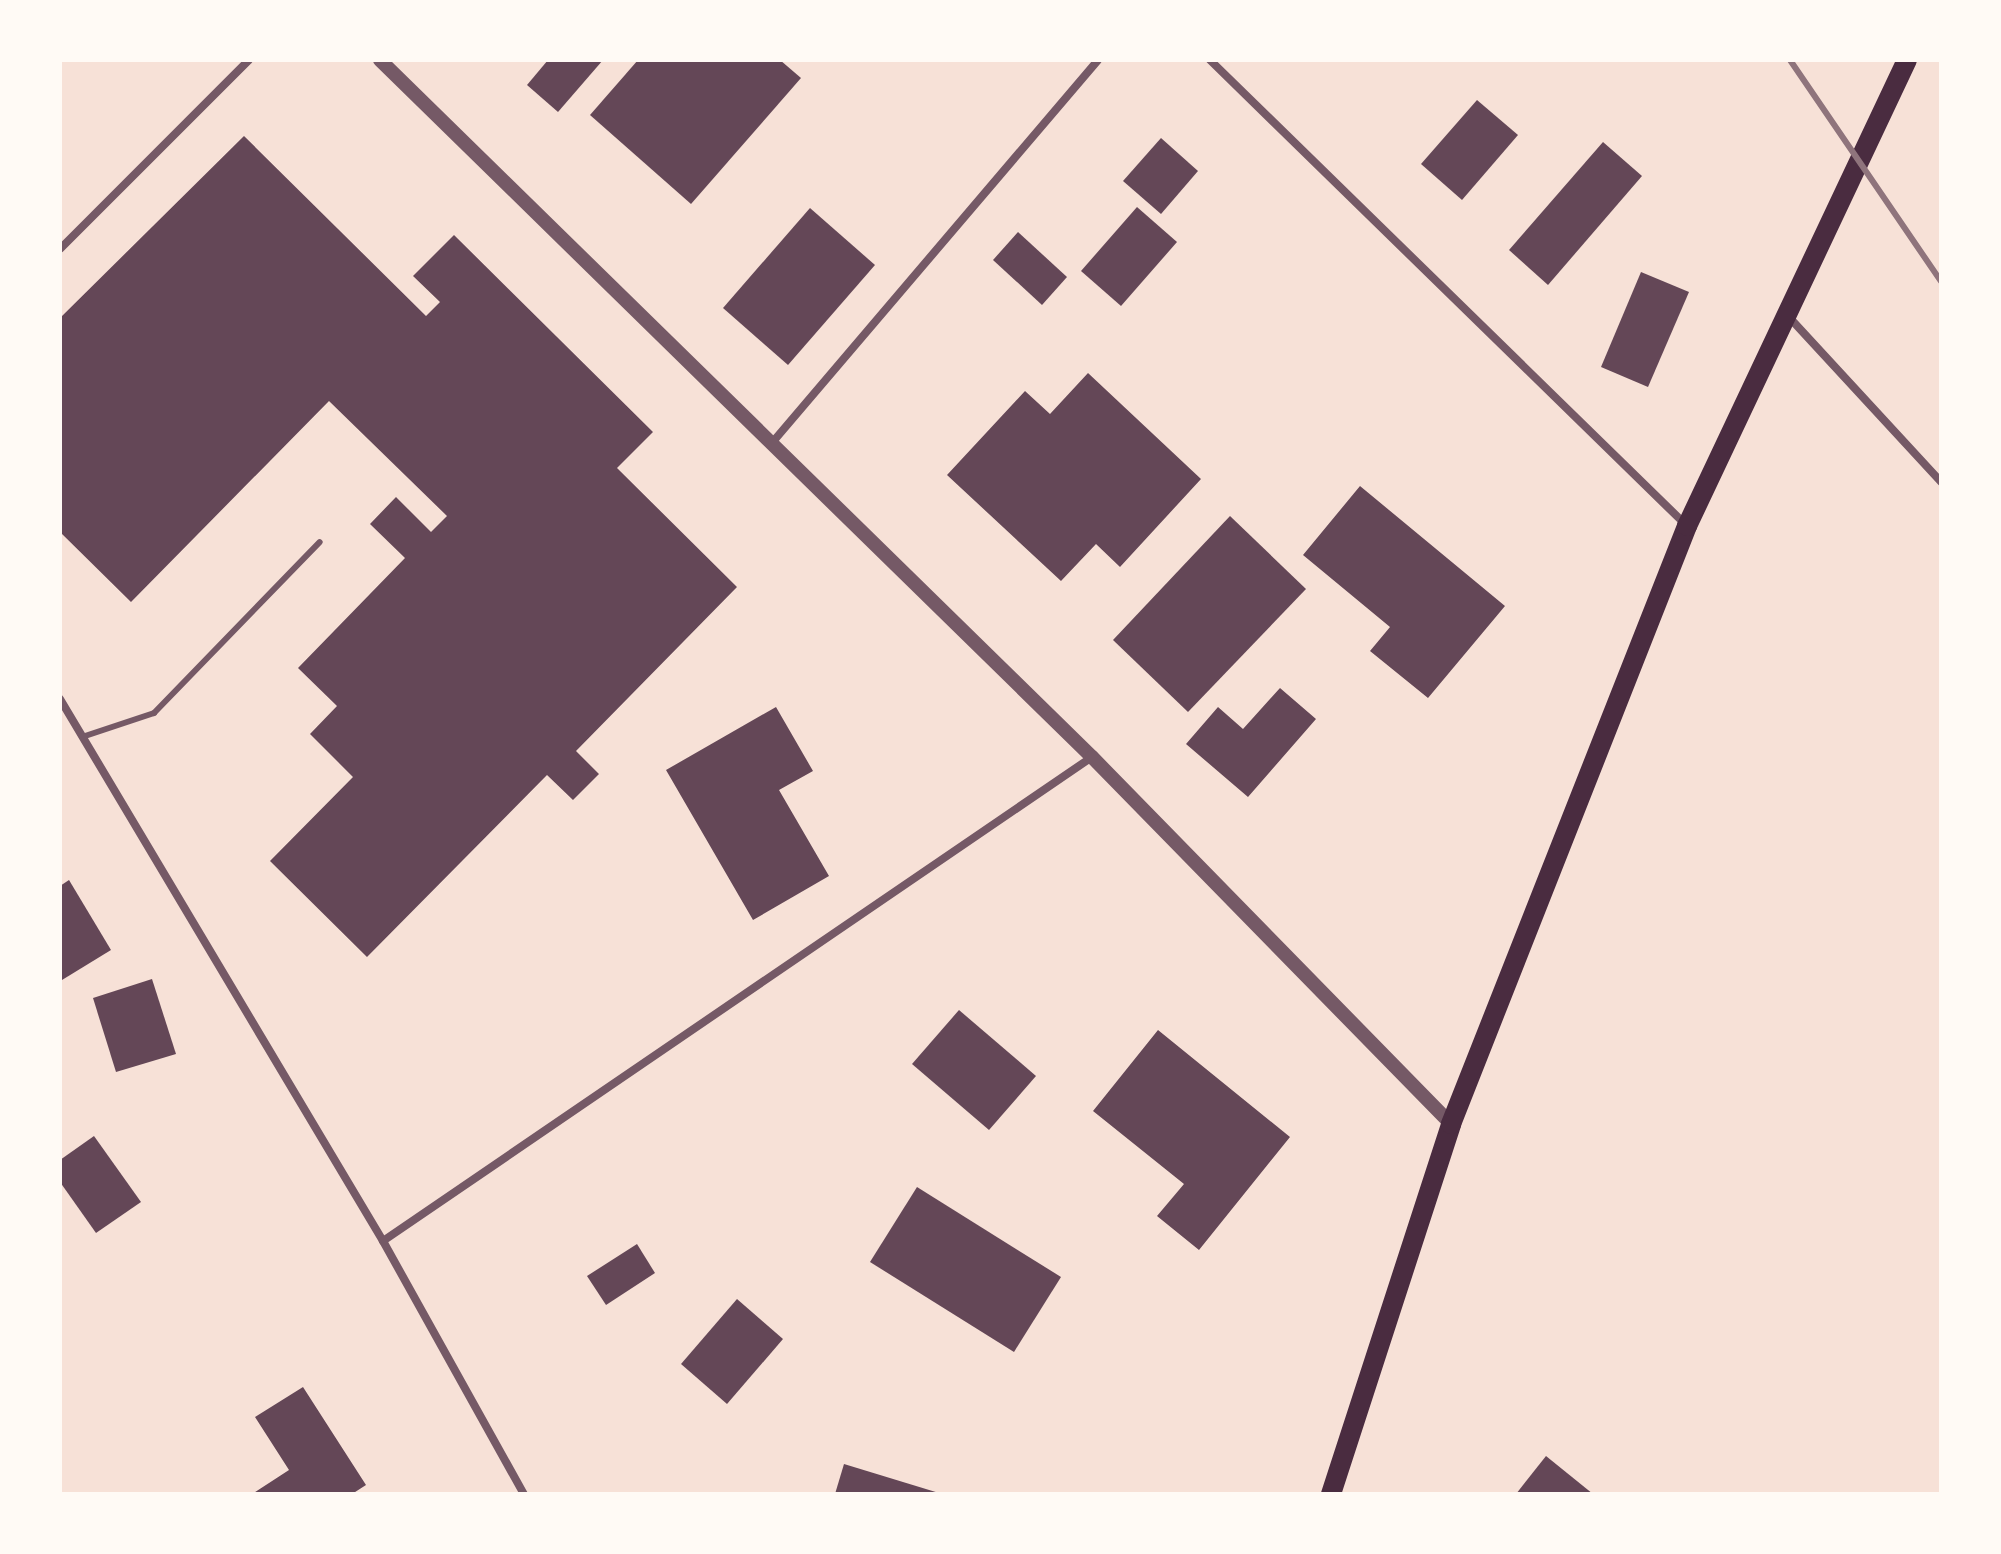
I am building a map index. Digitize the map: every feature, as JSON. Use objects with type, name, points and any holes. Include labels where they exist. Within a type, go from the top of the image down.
[{"type":"main road","points":[[1331,1494],[1451,1124],[1687,526],[1907,60]]},
{"type":"street","points":[[60,249],[249,60]]},
{"type":"street","points":[[380,60],[1092,757],[1451,1124]]},
{"type":"street","points":[[771,444],[1098,60]]},
{"type":"street","points":[[1210,60],[1687,526]]},
{"type":"street","points":[[1787,316],[1941,482]]},
{"type":"street","points":[[60,699],[383,1241],[524,1494]]},
{"type":"street","points":[[383,1241],[1092,757]]},
{"type":"lane","points":[[82,737],[154,713],[320,542]]},
{"type":"building","points":[[548,60],[603,60],[558,112],[527,85]]},
{"type":"building","points":[[638,60],[780,60],[801,78],[691,204],[590,115]]},
{"type":"building","points":[[1477,100],[1518,135],[1462,200],[1421,164]]},
{"type":"building","points":[[244,136],[426,316],[440,302],[413,276],[454,235],[653,432],[617,468],[737,587],[576,751],[599,774],[573,800],[547,775],[367,957],[270,861],[353,777],[310,734],[337,706],[298,668],[405,558],[370,524],[396,497],[431,532],[447,516],[329,401],[131,602],[60,532],[60,318]]},
{"type":"building","points":[[1161,138],[1198,171],[1161,214],[1123,181]]},
{"type":"building","points":[[1603,142],[1642,176],[1548,285],[1509,250]]},
{"type":"building","points":[[1137,207],[1177,242],[1121,306],[1081,271]]},
{"type":"building","points":[[810,208],[875,265],[788,365],[723,308]]},
{"type":"building","points":[[1018,232],[1067,277],[1042,305],[993,260]]},
{"type":"building","points":[[1641,272],[1689,292],[1648,387],[1601,367]]},
{"type":"building","points":[[1088,373],[1201,479],[1120,567],[1096,544],[1061,581],[947,475],[1025,391],[1050,414]]},
{"type":"building","points":[[1360,486],[1505,606],[1428,698],[1370,651],[1390,627],[1303,555]]},
{"type":"building","points":[[1230,516],[1306,589],[1188,712],[1113,640]]},
{"type":"building","points":[[1280,688],[1316,719],[1248,797],[1186,744],[1218,707],[1243,729]]},
{"type":"building","points":[[776,707],[813,771],[779,790],[829,876],[753,920],[666,770]]},
{"type":"building","points":[[69,880],[111,950],[62,980],[60,886]]},
{"type":"building","points":[[152,979],[176,1054],[116,1072],[93,998]]},
{"type":"building","points":[[959,1010],[1036,1076],[989,1130],[912,1064]]},
{"type":"building","points":[[1158,1030],[1290,1137],[1199,1250],[1157,1216],[1184,1184],[1093,1111]]},
{"type":"building","points":[[94,1136],[141,1202],[96,1233],[60,1182],[60,1160]]},
{"type":"building","points":[[917,1187],[1061,1277],[1014,1352],[870,1262]]},
{"type":"building","points":[[637,1244],[655,1273],[606,1305],[587,1276]]},
{"type":"building","points":[[737,1299],[783,1339],[727,1404],[681,1364]]},
{"type":"building","points":[[303,1387],[366,1485],[352,1494],[252,1494],[289,1470],[255,1417]]},
{"type":"building","points":[[1546,1456],[1593,1494],[1516,1494]]},
{"type":"building","points":[[844,1464],[939,1493],[939,1494],[835,1494]]},
{"type":"railway","points":[[1790,60],[1941,281]]}]
